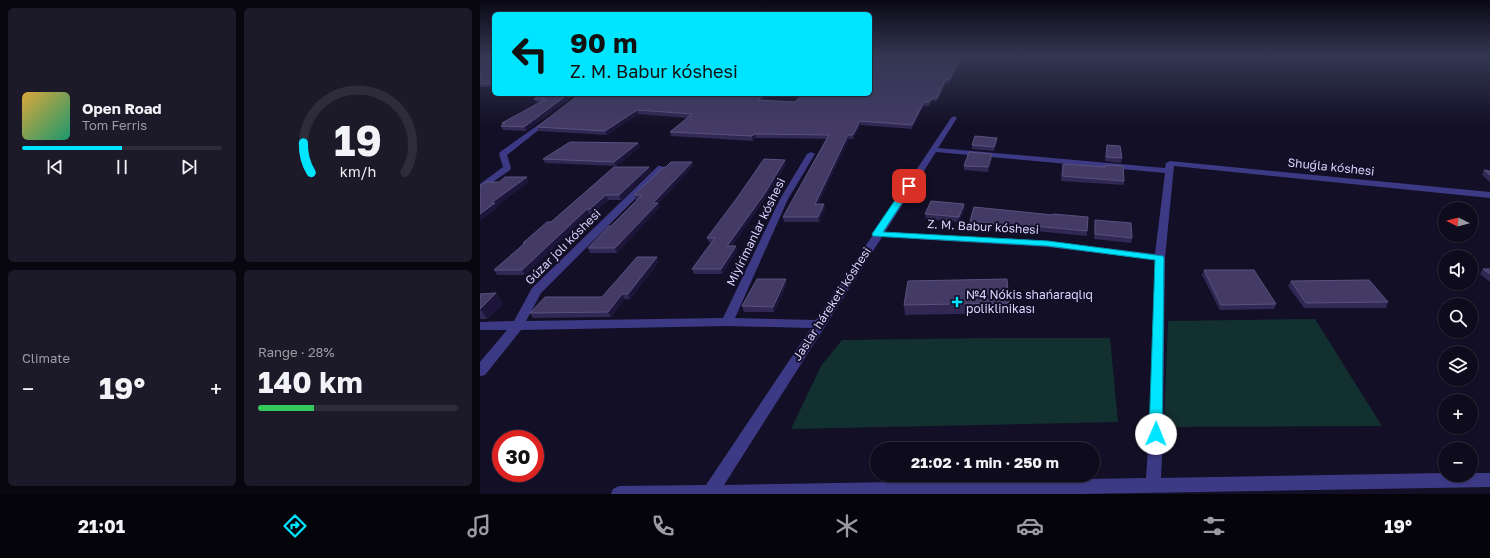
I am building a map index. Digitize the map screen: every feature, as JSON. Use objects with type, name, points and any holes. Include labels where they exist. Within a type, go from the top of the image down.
[{"type":"street","points":[[480,188],[507,168],[502,154],[556,114]]},
{"type":"street","name":"Jaslar háreketi kóshesi","points":[[711,491],[954,118]]},
{"type":"street","name":"Shuǵla kóshesi","points":[[934,150],[1170,167],[1490,195]]},
{"type":"street","name":"Miyirimanlar kóshesi","points":[[727,322],[784,199],[810,154]]},
{"type":"street","points":[[1153,485],[1156,434],[1160,258],[1170,167]]},
{"type":"street","name":"Gúzar jolı kóshesi","points":[[480,371],[518,325],[536,291],[661,168]]},
{"type":"street","name":"Z. M. Babur kóshesi","points":[[877,234],[1048,244],[1160,258]]},
{"type":"street","points":[[480,326],[727,322],[820,324]]},
{"type":"street","points":[[619,494],[711,491],[857,492],[1153,485],[1490,480]]},
{"type":"green space","points":[[1315,319],[1382,426],[1173,427],[1164,421],[1168,321]]},
{"type":"green space","points":[[1110,338],[1118,422],[791,429],[821,366],[842,340]]},
{"type":"building","points":[[480,79],[492,79],[492,84],[480,84]]},
{"type":"building","points":[[872,79],[946,79],[937,98],[933,98],[929,102],[924,102],[912,125],[860,121],[853,135],[848,135],[815,204],[824,204],[818,217],[783,217],[829,135],[754,134],[752,136],[670,132],[692,114],[637,110],[605,131],[537,127],[577,96],[763,96],[758,100],[795,102],[800,96],[872,96]]},
{"type":"building","points":[[539,96],[565,96],[524,127],[501,126],[505,123],[502,123],[546,99],[534,99]]},
{"type":"building","points":[[975,136],[997,138],[994,147],[972,145]]},
{"type":"building","points":[[570,142],[638,143],[614,162],[543,159]]},
{"type":"building","points":[[1107,145],[1120,146],[1122,158],[1106,157]]},
{"type":"building","points":[[969,152],[992,154],[988,167],[964,166]]},
{"type":"building","points":[[764,159],[785,160],[765,193],[727,246],[736,246],[721,269],[692,269],[715,238],[707,238]]},
{"type":"building","points":[[671,162],[692,162],[653,203],[658,203],[615,248],[588,248],[642,195],[634,195]]},
{"type":"building","points":[[1063,164],[1105,167],[1105,165],[1123,166],[1124,181],[1062,176]]},
{"type":"building","points":[[614,167],[649,167],[619,195],[606,195],[590,209],[587,209],[522,270],[494,270],[547,222],[551,222]]},
{"type":"building","points":[[1484,170],[1490,171],[1490,175]]},
{"type":"building","points":[[505,177],[527,177],[491,203],[495,203],[480,214],[480,186],[486,182],[499,182]]},
{"type":"building","points":[[931,201],[964,204],[959,217],[925,214]]},
{"type":"building","points":[[974,207],[1088,217],[1087,231],[1035,226],[1035,228],[970,221]]},
{"type":"building","points":[[1095,220],[1131,223],[1132,238],[1095,234]]},
{"type":"building","points":[[637,257],[657,257],[628,294],[622,294],[608,312],[530,313],[545,297],[602,297]]},
{"type":"building","points":[[1483,269],[1490,269],[1490,274]]},
{"type":"building","points":[[1204,270],[1254,270],[1276,304],[1221,305]]},
{"type":"building","points":[[757,279],[786,279],[773,307],[742,306]]},
{"type":"building","points":[[1007,279],[1009,303],[904,305],[908,281]]},
{"type":"building","points":[[1369,280],[1388,302],[1306,303],[1291,281]]},
{"type":"building","points":[[496,293],[480,309],[480,294]]},
{"type":"place","name":"№4 Nókis shańaraqlıq poliklinikası","points":[[957,302]]},
{"type":"route","points":[[909,186],[877,234],[1048,244],[1160,258],[1156,434]]}]
